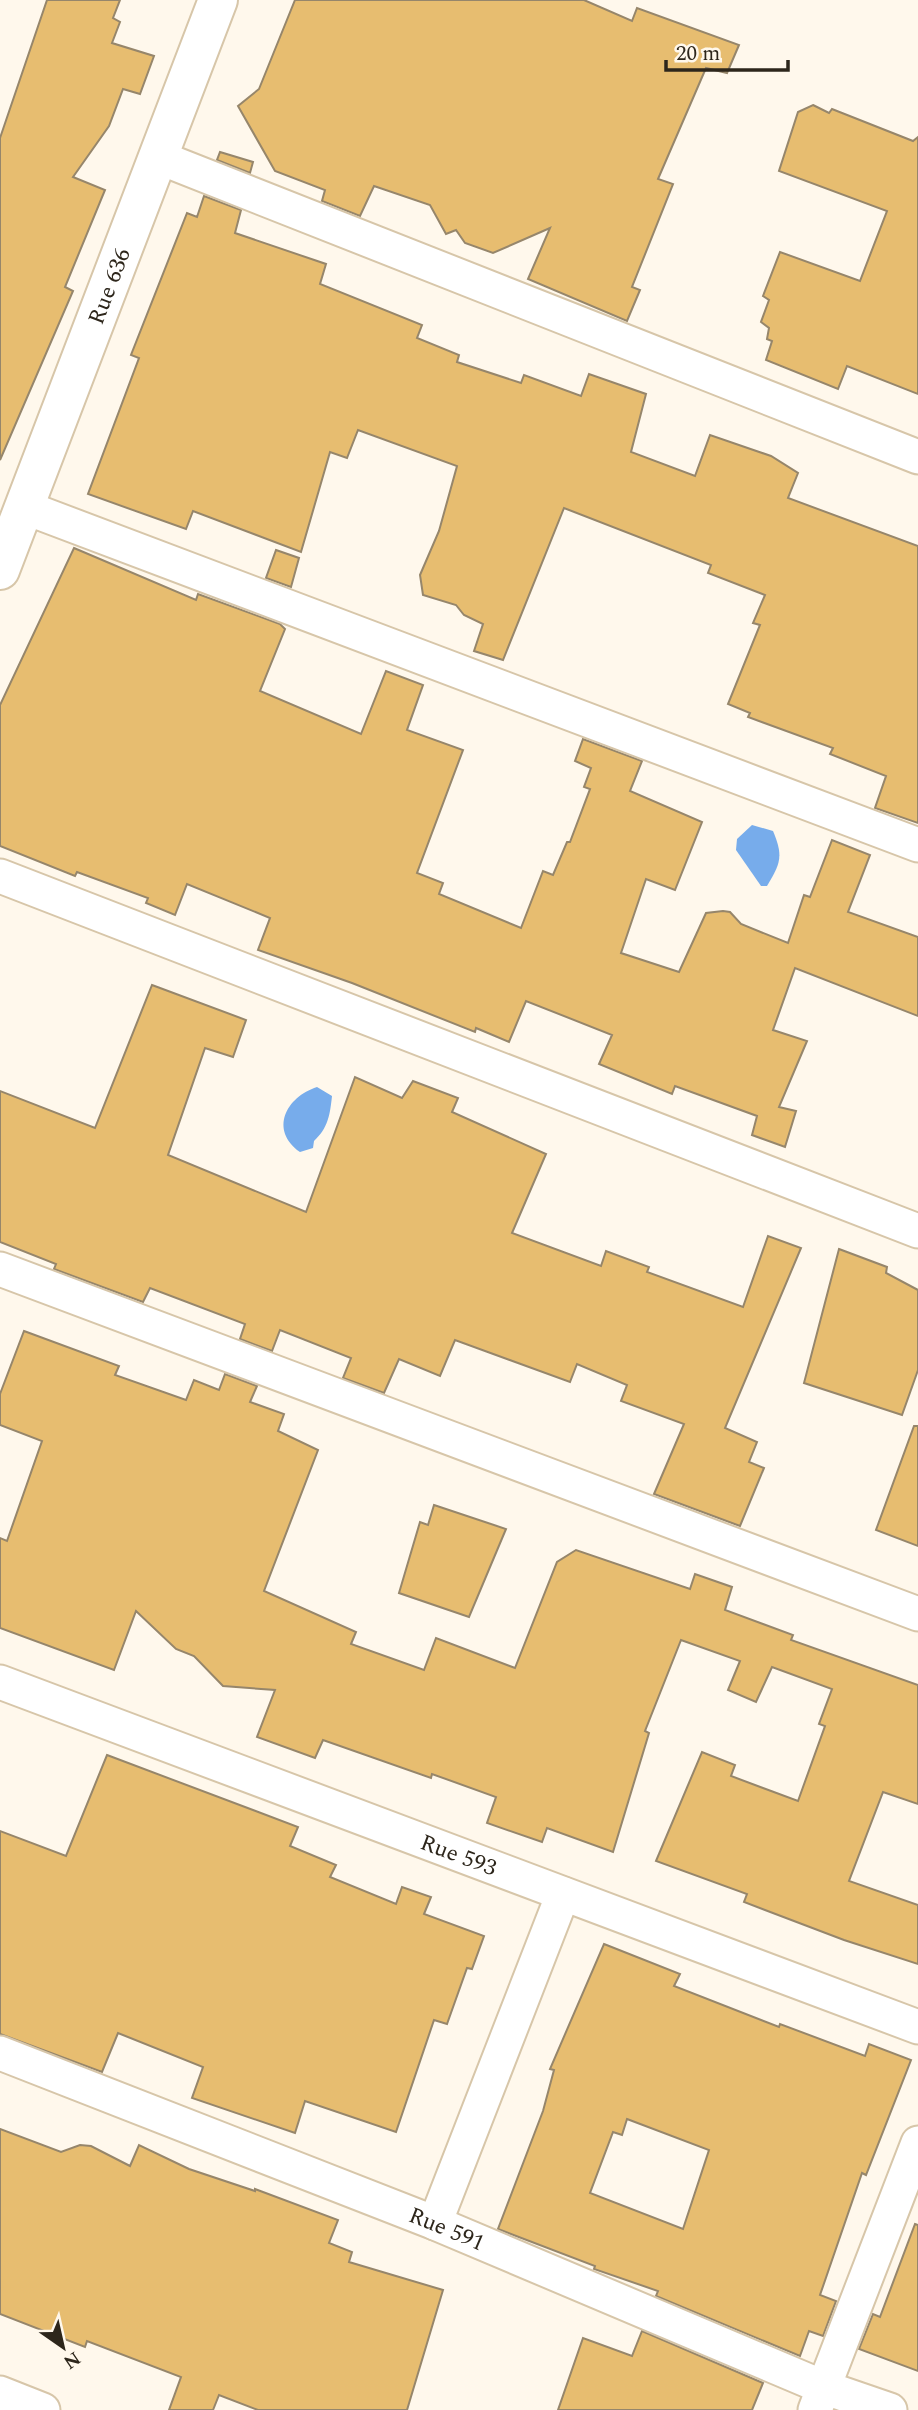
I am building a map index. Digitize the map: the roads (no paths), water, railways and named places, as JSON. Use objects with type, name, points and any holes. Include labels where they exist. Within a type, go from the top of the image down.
[{"type":"street","name":"Rue 636","points":[[0,570],[218,0]]},
{"type":"street","points":[[158,157],[918,457]]},
{"type":"street","points":[[24,507],[918,845]]},
{"type":"street","points":[[0,876],[918,1231]]},
{"type":"street","points":[[0,1269],[918,1614]]},
{"type":"street","name":"Rue 593","points":[[0,1682],[918,2027]]},
{"type":"street","points":[[435,2223],[563,1894]]},
{"type":"street","name":"Rue 591","points":[[0,2053],[435,2223],[819,2398],[890,2410]]},
{"type":"street","points":[[819,2398],[918,2144]]},
{"type":"street","points":[[0,2393],[43,2410]]},
{"type":"water","points":[[752,825],[773,831],[779,847],[778,866],[767,886],[761,886],[736,850],[737,839]]},
{"type":"water","points":[[317,1087],[332,1096],[329,1115],[314,1141],[313,1148],[300,1152],[285,1134],[285,1115],[297,1098]]}]
